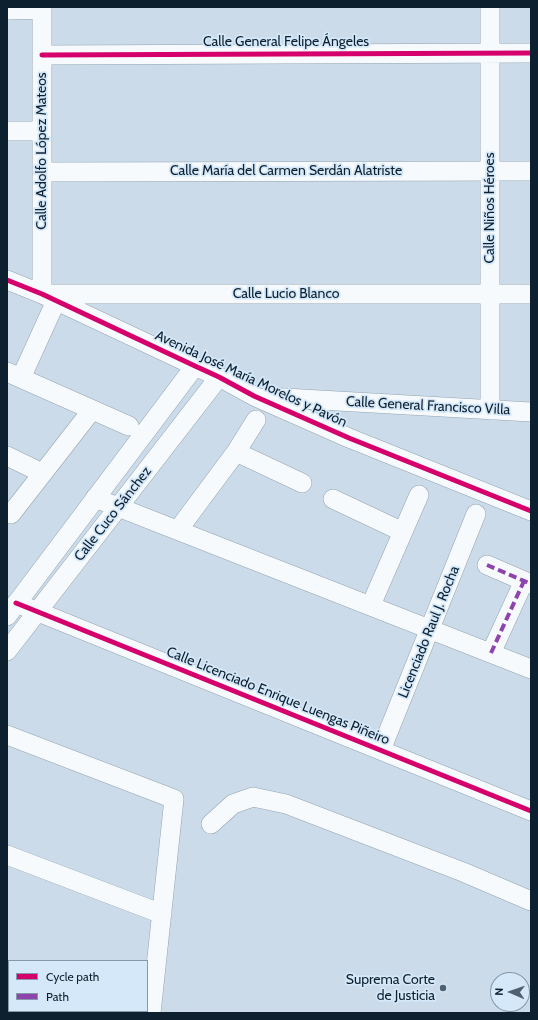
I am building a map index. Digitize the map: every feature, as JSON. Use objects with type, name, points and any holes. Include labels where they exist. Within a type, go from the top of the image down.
[{"type":"street","name":"Calle Niños Héroes","points":[[490,7],[490,410]]},
{"type":"street","points":[[7,10],[42,8]]},
{"type":"street","name":"Calle Adolfo López Mateos","points":[[14,375],[49,298],[42,172],[42,8]]},
{"type":"street","name":"Calle General Felipe Ángeles","points":[[42,54],[531,53]]},
{"type":"street","points":[[7,132],[42,131]]},
{"type":"street","name":"Calle María del Carmen Serdán Alatriste","points":[[42,172],[531,171]]},
{"type":"street","name":"Avenida José María Morelos y Pavón","points":[[7,280],[219,377],[254,396],[349,438],[531,511]]},
{"type":"street","name":"Calle Lucio Blanco","points":[[49,298],[531,294]]},
{"type":"street","name":"Calle Cuco Sánchez","points":[[12,609],[195,366]]},
{"type":"street","points":[[14,375],[129,426]]},
{"type":"street","name":"Calle Cuco Sánchez","points":[[7,651],[219,377]]},
{"type":"street","name":"Calle General Francisco Villa","points":[[254,396],[531,412]]},
{"type":"street","points":[[7,512],[11,514],[92,410]]},
{"type":"street","points":[[178,530],[236,452],[256,420]]},
{"type":"street","points":[[236,452],[302,484]]},
{"type":"street","points":[[7,456],[42,473]]},
{"type":"street","points":[[370,606],[419,495]]},
{"type":"street","points":[[96,498],[531,668]]},
{"type":"street","points":[[333,499],[403,532]]},
{"type":"street","name":"Licenciado Raul J. Rocha","points":[[381,750],[476,514]]},
{"type":"street","points":[[487,564],[527,583],[491,653]]},
{"type":"street","name":"Calle Licenciado Enrique Luengas Piñeiro","points":[[12,609],[37,612],[531,811]]},
{"type":"street","points":[[7,735],[174,799],[151,1013]]},
{"type":"street","points":[[211,824],[233,804],[253,797],[286,804],[463,872],[531,901]]},
{"type":"street","points":[[7,855],[162,914]]},
{"type":"marked path","points":[[487,565],[531,584]]},
{"type":"marked path","points":[[491,653],[524,581]]},
{"type":"cycle path","points":[[42,55],[531,53]]},
{"type":"cycle path","points":[[7,280],[42,294],[219,377],[254,396],[349,438],[531,511]]},
{"type":"cycle path","points":[[16,603],[531,811]]},
{"type":"place","name":"Suprema Corte de Justicia","points":[[443,988]]}]
